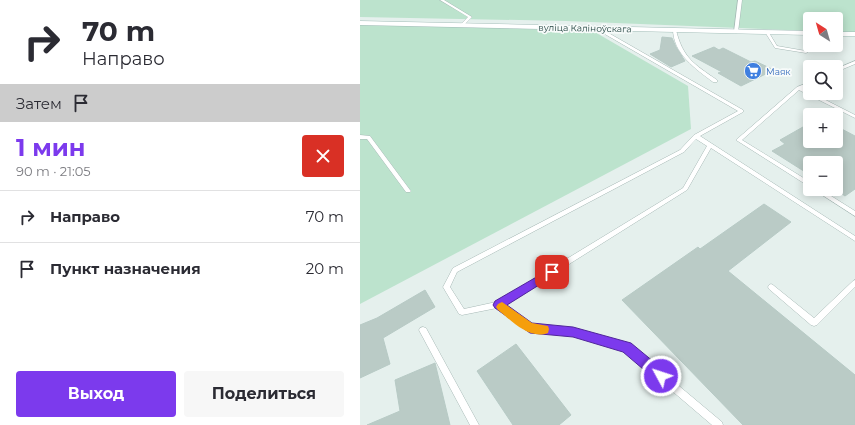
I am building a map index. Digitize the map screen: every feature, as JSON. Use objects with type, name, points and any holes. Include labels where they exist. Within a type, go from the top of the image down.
[{"type":"street","name":"вуліца Каліноўскага","points":[[360,23],[803,33]]},
{"type":"street","points":[[843,34],[855,34]]},
{"type":"lane","points":[[442,0],[470,17],[462,25]]},
{"type":"lane","points":[[736,32],[740,0]]},
{"type":"lane","points":[[592,28],[604,32],[741,111],[696,136],[682,151],[455,270],[446,287],[462,312],[498,305],[685,189],[710,145]]},
{"type":"lane","points":[[674,30],[677,43],[683,56],[715,81]]},
{"type":"lane","points":[[767,32],[776,47],[803,52]]},
{"type":"lane","points":[[843,68],[855,62]]},
{"type":"lane","points":[[803,86],[739,140],[803,181]]},
{"type":"lane","points":[[799,88],[855,117]]},
{"type":"lane","points":[[696,136],[855,239]]},
{"type":"lane","points":[[360,137],[368,137],[408,191]]},
{"type":"lane","points":[[827,196],[855,214]]},
{"type":"lane","points":[[771,287],[814,324],[855,283]]},
{"type":"lane","points":[[498,305],[530,328],[573,332],[626,347],[719,425]]},
{"type":"lane","points":[[423,330],[475,425]]},
{"type":"green space","points":[[360,0],[855,0],[855,32],[843,32],[843,12],[803,12],[803,31],[566,21],[360,17]]},
{"type":"green space","points":[[360,24],[593,31],[688,86],[691,129],[360,304]]},
{"type":"building","points":[[662,37],[672,38],[685,61],[671,67],[650,54],[660,50]]},
{"type":"building","points":[[714,47],[719,50],[723,48],[751,62],[755,61],[774,70],[741,86],[718,73],[722,72],[692,56]]},
{"type":"building","points":[[803,127],[803,148],[843,148],[843,130],[855,136],[855,189],[845,196],[843,195],[843,156],[803,156],[803,171],[772,151],[785,144],[780,140]]},
{"type":"building","points":[[764,204],[791,222],[728,271],[855,375],[855,425],[743,425],[622,300],[698,247],[700,249]]},
{"type":"building","points":[[425,290],[435,307],[383,338],[390,364],[360,378],[360,325],[377,318]]},
{"type":"building","points":[[516,344],[571,415],[559,425],[513,425],[477,371]]},
{"type":"building","points":[[435,363],[450,425],[367,425],[400,411],[395,380]]},
{"type":"slow traffic","points":[[502,307],[530,328],[544,329]]},
{"type":"place","name":"Маяк","points":[[753,71]]},
{"type":"route","points":[[552,272],[498,305],[530,328],[573,332],[626,347],[661,376]]}]
